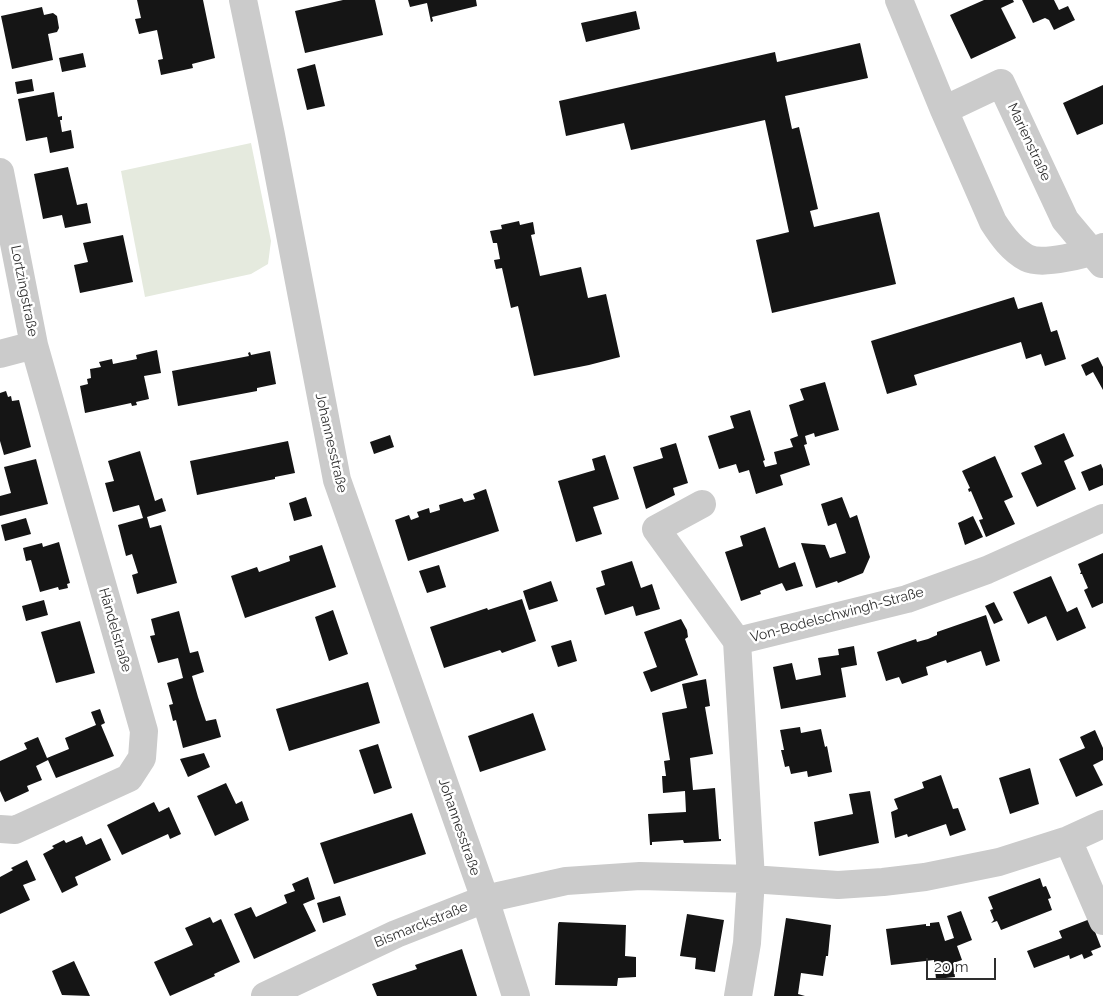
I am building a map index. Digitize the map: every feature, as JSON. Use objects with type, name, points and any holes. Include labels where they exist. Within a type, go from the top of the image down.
[{"type":"street","name":"Johannesstraße","points":[[243,0],[275,154],[337,480],[485,899]]},
{"type":"street","name":"Marienstraße","points":[[899,0],[944,110],[993,222],[1003,239],[1029,259],[1058,260],[1100,255]]},
{"type":"street","name":"Marienstraße","points":[[944,110],[1001,83],[1065,220],[1100,255]]},
{"type":"street","name":"Lortzingstraße","points":[[0,172],[34,346],[0,354]]},
{"type":"street","name":"Händelstraße","points":[[0,829],[15,830],[129,778],[142,758],[144,731],[34,346]]},
{"type":"street","name":"Von-Bodelschwingh-Straße","points":[[702,504],[656,529],[737,641],[751,879],[748,943],[738,996]]},
{"type":"street","name":"Von-Bodelschwingh-Straße","points":[[737,641],[907,599],[987,570],[1103,518]]},
{"type":"street","points":[[485,899],[566,882],[640,876],[751,879],[838,885],[925,877],[999,862],[1068,840],[1103,824]]},
{"type":"street","points":[[1068,840],[1103,921]]},
{"type":"street","name":"Bismarckstraße","points":[[265,996],[396,934],[485,899],[516,996]]},
{"type":"shaded area","points":[[251,143],[271,241],[268,264],[251,274],[145,297],[121,171]]},
{"type":"building","points":[[137,0],[203,0],[215,58],[192,64],[193,68],[161,75],[158,60],[163,59],[157,30],[139,34],[135,19],[141,18]]},
{"type":"building","points":[[343,0],[375,0],[383,35],[305,53],[295,11]]},
{"type":"building","points":[[408,0],[476,0],[477,6],[432,17],[433,21],[431,22],[427,3],[410,7]]},
{"type":"building","points":[[984,0],[1013,0],[1014,2],[1001,8],[1016,38],[971,59],[950,15]]},
{"type":"building","points":[[1022,0],[1054,0],[1059,10],[1068,6],[1075,20],[1054,30],[1049,20],[1045,18],[1033,23]]},
{"type":"building","points":[[42,7],[44,15],[53,13],[57,16],[59,28],[57,32],[48,34],[53,60],[12,69],[1,16]]},
{"type":"building","points":[[636,11],[640,29],[586,42],[581,23]]},
{"type":"building","points":[[860,43],[868,78],[785,96],[792,129],[799,127],[818,209],[810,211],[814,227],[879,212],[896,284],[772,313],[756,240],[789,232],[765,120],[631,150],[624,123],[566,136],[559,101],[775,52],[777,62]]},
{"type":"building","points":[[83,53],[86,67],[62,72],[59,58]]},
{"type":"building","points":[[315,64],[325,106],[307,110],[297,69]]},
{"type":"building","points":[[32,79],[34,91],[17,94],[15,82]]},
{"type":"building","points":[[1103,85],[1103,124],[1077,135],[1063,103]]},
{"type":"building","points":[[54,92],[58,117],[62,116],[62,120],[60,120],[62,132],[71,130],[74,148],[50,153],[47,137],[26,141],[18,99]]},
{"type":"building","points":[[68,167],[77,205],[87,203],[91,223],[65,228],[62,215],[43,219],[34,174]]},
{"type":"building","points":[[519,221],[520,225],[533,222],[535,234],[531,235],[540,276],[581,267],[588,298],[606,294],[620,357],[534,376],[518,306],[511,308],[502,268],[496,269],[494,260],[500,259],[497,243],[493,243],[490,231],[502,229],[501,225]]},
{"type":"building","points":[[123,235],[133,282],[80,293],[74,265],[88,262],[83,243]]},
{"type":"building","points":[[1014,297],[1018,309],[1042,302],[1051,332],[1057,330],[1066,359],[1045,366],[1041,354],[1026,359],[1021,342],[914,375],[917,385],[887,394],[871,341]]},
{"type":"building","points":[[157,350],[161,373],[144,376],[149,399],[136,402],[137,405],[132,406],[131,403],[85,413],[80,386],[88,384],[87,379],[91,378],[90,369],[101,367],[99,362],[112,359],[113,364],[137,359],[136,355]]},
{"type":"building","points":[[270,351],[276,384],[257,388],[257,391],[178,406],[172,371],[249,356],[248,353],[250,352],[251,355]]},
{"type":"building","points":[[1098,357],[1103,367],[1103,390],[1093,372],[1086,376],[1081,365]]},
{"type":"building","points":[[825,382],[839,430],[815,437],[814,433],[805,436],[807,444],[804,445],[810,465],[780,475],[783,485],[756,494],[749,470],[739,473],[736,464],[719,469],[708,436],[734,428],[730,416],[750,410],[765,460],[763,461],[765,467],[777,464],[774,452],[793,447],[790,439],[798,436],[789,405],[804,400],[800,389]]},
{"type":"building","points":[[6,391],[8,397],[11,396],[12,401],[19,400],[31,447],[4,455],[0,441],[0,393]]},
{"type":"building","points":[[1064,433],[1074,456],[1064,461],[1076,489],[1037,507],[1021,473],[1042,464],[1034,446]]},
{"type":"building","points":[[390,435],[394,447],[374,454],[370,442]]},
{"type":"building","points":[[288,441],[295,473],[197,495],[190,461]]},
{"type":"building","points":[[676,443],[688,483],[673,488],[675,495],[646,509],[633,467],[663,458],[660,448]]},
{"type":"building","points":[[140,451],[155,501],[162,498],[166,511],[147,517],[150,528],[161,525],[177,583],[137,594],[132,575],[138,573],[132,554],[126,556],[118,525],[143,518],[139,505],[113,512],[105,483],[114,481],[108,461]]},
{"type":"building","points":[[605,455],[619,499],[593,507],[602,534],[576,542],[558,481],[595,470],[592,459]]},
{"type":"building","points":[[995,456],[1013,497],[1004,501],[1015,524],[986,537],[979,520],[983,519],[971,491],[969,492],[968,489],[970,488],[962,471]]},
{"type":"building","points":[[36,459],[48,504],[0,516],[0,496],[11,493],[4,467]]},
{"type":"building","points":[[1101,464],[1103,469],[1103,485],[1089,491],[1081,472]]},
{"type":"building","points":[[486,489],[499,531],[408,561],[395,520],[409,515],[411,520],[419,517],[417,512],[429,508],[430,513],[440,510],[439,505],[462,498],[464,502],[475,499],[473,494]]},
{"type":"building","points":[[306,497],[312,516],[294,521],[289,503]]},
{"type":"building","points":[[842,497],[850,518],[857,515],[870,557],[863,573],[838,583],[837,581],[816,588],[801,543],[825,545],[830,558],[846,553],[836,523],[828,526],[821,504]]},
{"type":"building","points":[[973,516],[983,537],[965,545],[958,523]]},
{"type":"building","points":[[26,518],[31,534],[5,541],[1,525]]},
{"type":"building","points":[[765,527],[779,568],[795,562],[803,586],[786,591],[782,583],[760,591],[761,594],[741,601],[725,552],[743,546],[740,536]]},
{"type":"building","points":[[59,542],[70,583],[67,584],[68,588],[59,590],[58,587],[40,592],[31,560],[26,561],[23,548],[42,543],[43,547]]},
{"type":"building","points":[[322,545],[336,587],[245,618],[231,576],[257,567],[259,572],[290,561],[289,556]]},
{"type":"building","points":[[1103,553],[1103,603],[1092,608],[1084,590],[1088,588],[1082,574],[1080,574],[1078,564]]},
{"type":"building","points":[[632,561],[641,588],[652,584],[660,609],[636,616],[633,606],[605,615],[596,588],[605,585],[601,571]]},
{"type":"building","points":[[439,565],[446,587],[427,593],[419,571]]},
{"type":"building","points":[[1051,576],[1067,612],[1077,607],[1086,628],[1057,641],[1046,616],[1028,624],[1013,592]]},
{"type":"building","points":[[551,581],[558,601],[529,610],[523,591]]},
{"type":"building","points":[[522,599],[536,641],[502,653],[500,650],[444,668],[430,627],[487,608],[488,610]]},
{"type":"building","points":[[44,600],[48,615],[26,621],[22,606]]},
{"type":"building","points":[[994,602],[1003,620],[994,624],[985,606]]},
{"type":"building","points":[[333,610],[348,654],[329,661],[315,617]]},
{"type":"building","points":[[179,611],[190,653],[198,651],[204,672],[192,676],[206,721],[216,719],[221,737],[183,748],[176,720],[173,721],[169,705],[173,704],[167,683],[183,678],[178,658],[158,663],[150,636],[155,635],[151,619]]},
{"type":"building","points":[[986,615],[1000,661],[986,666],[981,651],[947,663],[946,660],[926,667],[928,675],[902,684],[899,677],[886,681],[877,652],[916,639],[917,642],[928,639],[937,635],[937,632]]},
{"type":"building","points":[[681,619],[687,630],[688,637],[685,639],[698,675],[651,692],[643,672],[657,667],[644,632]]},
{"type":"building","points":[[80,621],[95,673],[56,683],[41,632]]},
{"type":"building","points":[[571,640],[577,661],[558,667],[551,646]]},
{"type":"building","points":[[854,646],[857,665],[841,668],[846,697],[781,709],[773,667],[792,663],[796,680],[821,675],[818,658],[839,655],[838,649]]},
{"type":"building","points":[[706,679],[710,706],[705,707],[713,754],[690,758],[693,790],[715,788],[719,839],[721,841],[684,843],[683,840],[652,842],[652,845],[650,845],[648,814],[686,812],[685,791],[663,793],[662,776],[666,776],[664,761],[670,760],[662,713],[687,708],[682,684]]},
{"type":"building","points":[[368,682],[380,723],[289,751],[276,709]]},
{"type":"building","points":[[100,709],[105,723],[101,725],[114,756],[56,778],[48,760],[36,766],[42,780],[27,786],[29,791],[5,802],[0,791],[0,761],[27,749],[24,743],[38,737],[47,758],[69,749],[65,738],[96,725],[91,712]]},
{"type":"building","points":[[533,713],[546,750],[480,772],[468,736]]},
{"type":"building","points":[[800,727],[801,733],[821,729],[825,747],[827,746],[832,772],[808,777],[807,771],[791,774],[789,766],[785,767],[781,750],[784,750],[780,730]]},
{"type":"building","points":[[1095,730],[1103,748],[1103,760],[1093,765],[1103,785],[1076,797],[1059,759],[1085,748],[1080,737]]},
{"type":"building","points":[[378,744],[392,788],[374,794],[359,750]]},
{"type":"building","points":[[204,753],[210,767],[188,777],[180,759]]},
{"type":"building","points":[[1030,768],[1039,804],[1010,814],[999,778]]},
{"type":"building","points":[[941,775],[953,809],[958,808],[966,830],[950,836],[946,824],[908,837],[907,834],[895,838],[891,812],[898,809],[894,799],[924,788],[922,782]]},
{"type":"building","points":[[226,783],[236,804],[242,801],[249,820],[215,836],[197,796]]},
{"type":"building","points":[[870,791],[879,843],[819,856],[814,822],[853,814],[849,794]]},
{"type":"building","points":[[154,802],[159,812],[169,807],[181,834],[170,839],[168,834],[122,855],[107,825]]},
{"type":"building","points":[[412,813],[426,854],[334,884],[320,843]]},
{"type":"building","points":[[82,836],[86,845],[101,838],[111,860],[75,877],[78,885],[62,893],[43,854],[54,848],[52,846],[64,840],[66,843]]},
{"type":"building","points":[[27,860],[36,880],[23,885],[30,900],[0,914],[0,877],[13,870],[11,868]]},
{"type":"building","points":[[308,877],[315,899],[303,904],[316,931],[254,959],[234,914],[251,907],[256,917],[287,903],[284,895],[295,891],[292,884]]},
{"type":"building","points":[[1040,878],[1043,887],[1046,886],[1051,898],[1048,899],[1052,910],[1001,930],[997,921],[991,923],[994,920],[990,910],[993,909],[988,897]]},
{"type":"building","points":[[340,896],[346,915],[323,923],[317,903]]},
{"type":"building","points":[[961,911],[972,940],[957,946],[962,960],[953,963],[955,977],[936,979],[934,960],[891,965],[886,929],[926,924],[926,926],[930,926],[930,923],[939,922],[945,941],[954,938],[947,916]]},
{"type":"building","points":[[687,914],[724,920],[715,972],[695,969],[696,958],[680,956]]},
{"type":"building","points":[[210,917],[213,923],[221,919],[240,962],[214,974],[215,976],[170,996],[154,962],[193,945],[185,928]]},
{"type":"building","points":[[786,918],[831,925],[828,956],[826,956],[823,976],[801,973],[798,994],[805,996],[774,996]]},
{"type":"building","points":[[1090,919],[1101,947],[1091,951],[1093,955],[1084,959],[1082,954],[1070,959],[1069,955],[1034,968],[1027,951],[1062,938],[1059,931]]},
{"type":"building","points":[[559,922],[626,925],[625,956],[636,957],[636,977],[618,978],[617,986],[555,985]]},
{"type":"building","points":[[462,949],[477,996],[377,996],[372,984],[417,969],[415,965]]},
{"type":"building","points":[[74,961],[90,996],[62,995],[52,971]]}]
